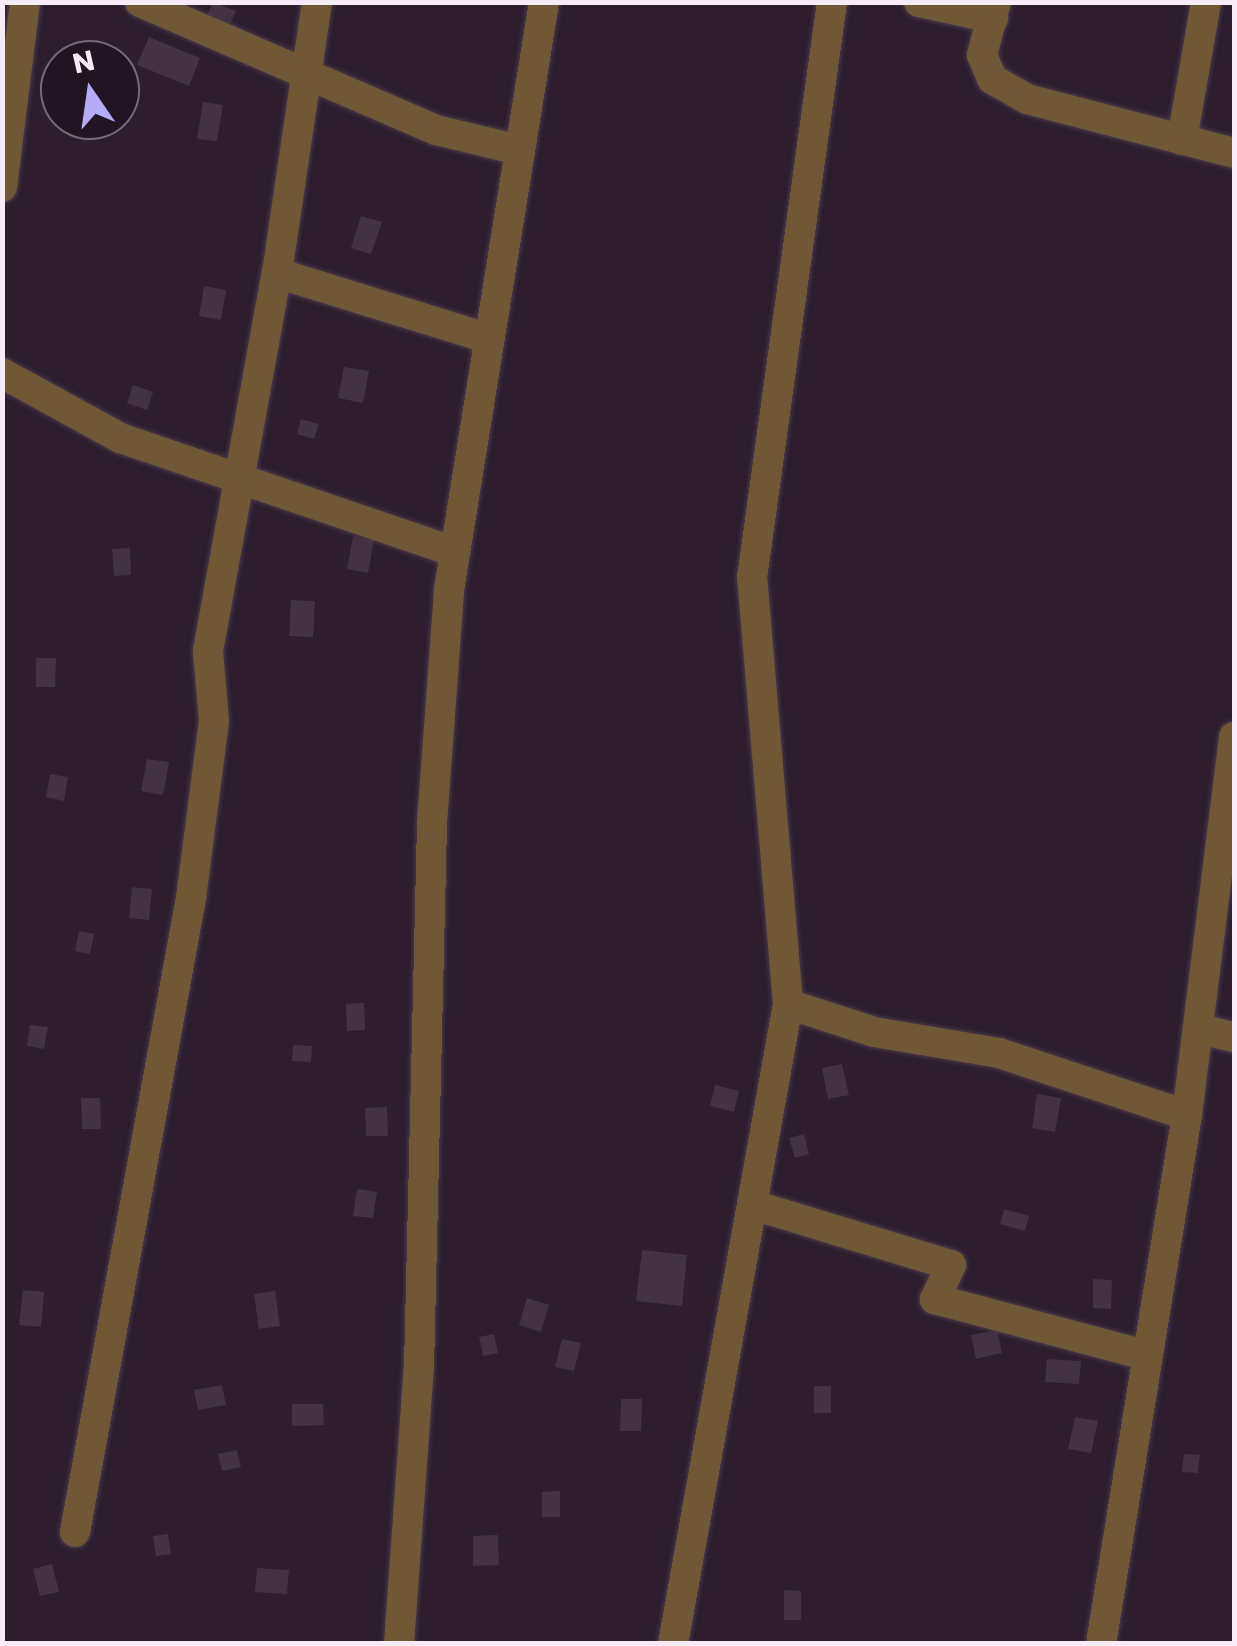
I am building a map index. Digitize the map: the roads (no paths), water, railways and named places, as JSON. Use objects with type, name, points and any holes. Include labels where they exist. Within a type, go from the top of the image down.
[{"type":"street","points":[[2,187],[25,2]]},
{"type":"street","points":[[140,2],[436,130],[519,150]]},
{"type":"street","points":[[75,1532],[191,898],[214,720],[208,651],[276,273],[302,70],[317,2]]},
{"type":"street","points":[[400,1644],[419,1368],[432,823],[455,552],[486,338],[544,2]]},
{"type":"street","points":[[673,1644],[788,1004],[752,578],[832,2]]},
{"type":"street","points":[[919,2],[994,10],[982,55],[992,80],[1027,99],[1234,153]]},
{"type":"street","points":[[1182,140],[1206,2]]},
{"type":"street","points":[[276,273],[486,338]]},
{"type":"street","points":[[2,373],[120,438],[455,552]]},
{"type":"street","points":[[1102,1644],[1144,1355],[1187,1115],[1234,736]]},
{"type":"street","points":[[788,1004],[863,1030],[999,1053],[1187,1115]]},
{"type":"street","points":[[1199,1029],[1234,1037]]},
{"type":"street","points":[[753,1205],[951,1266],[934,1299],[1144,1355]]}]
